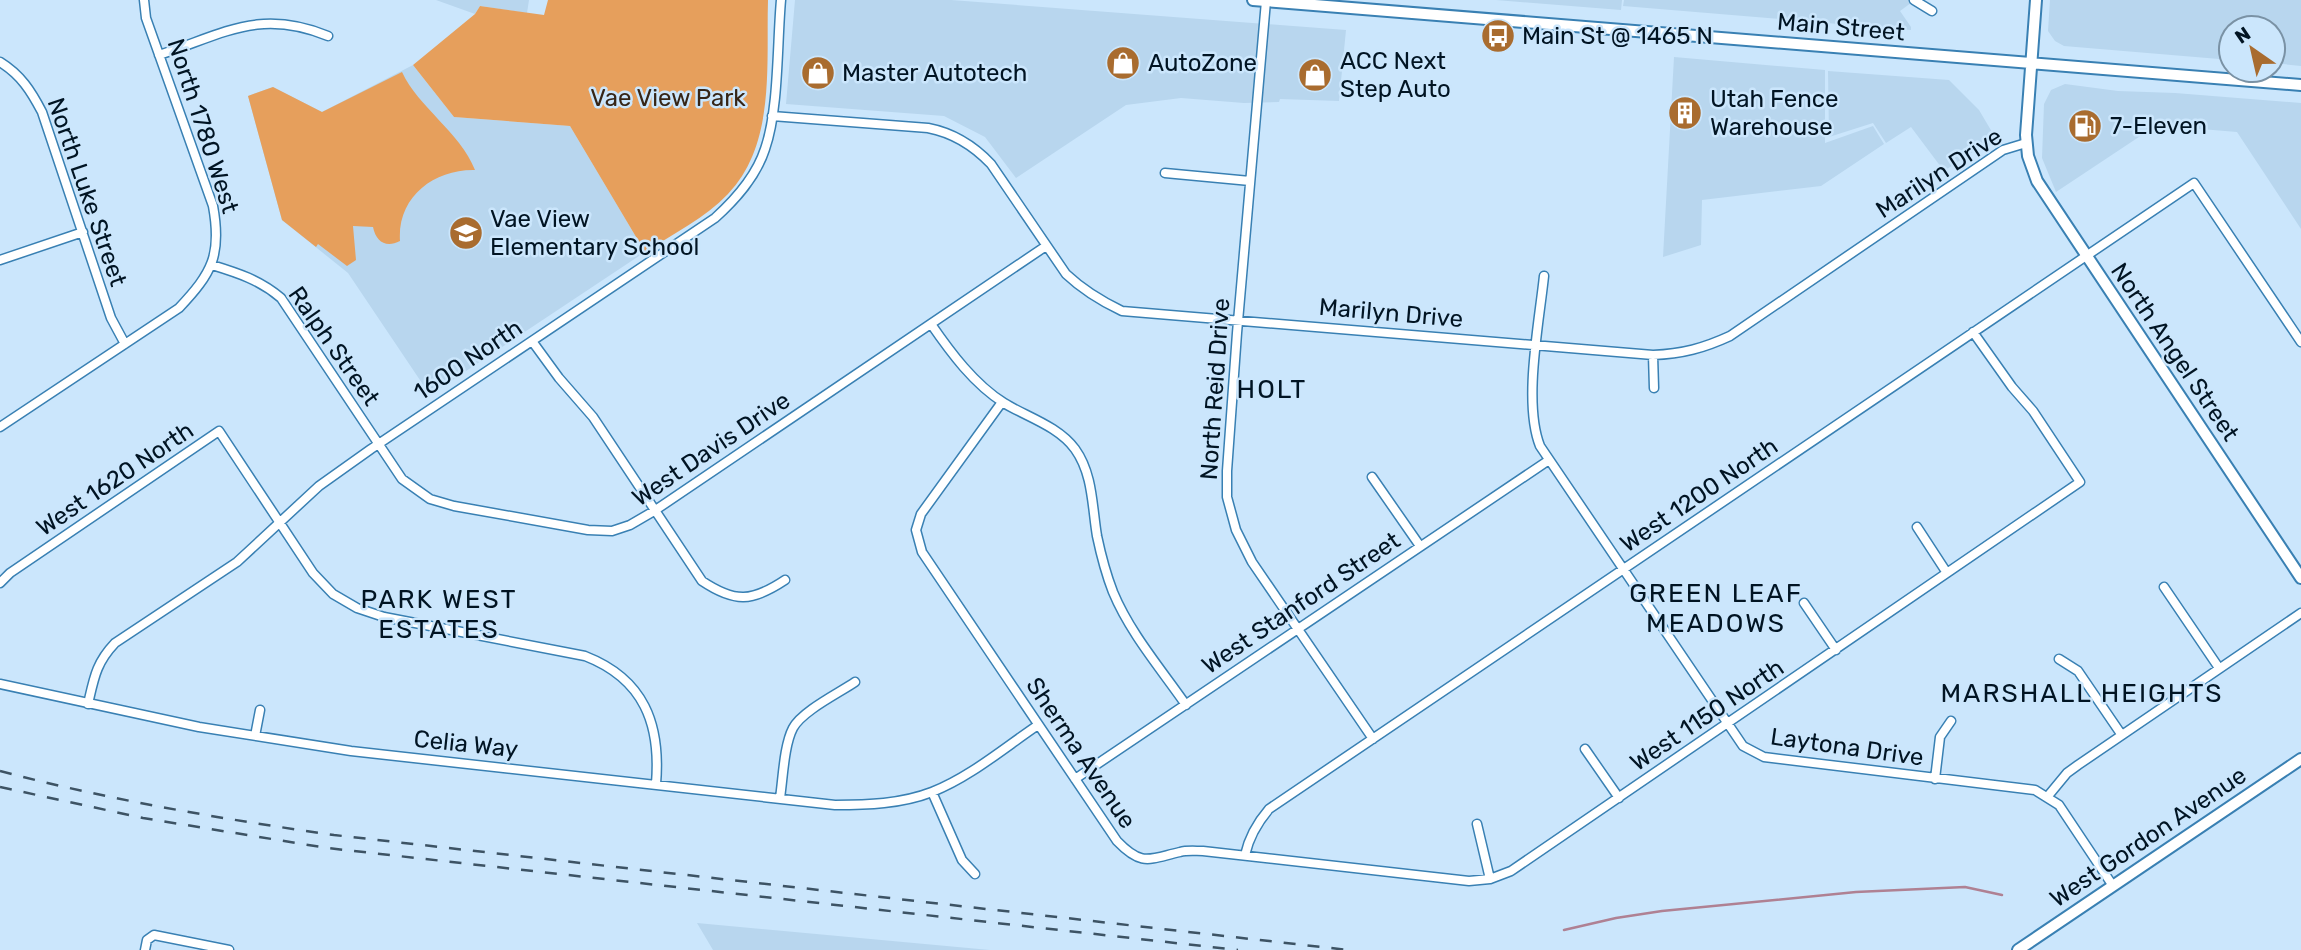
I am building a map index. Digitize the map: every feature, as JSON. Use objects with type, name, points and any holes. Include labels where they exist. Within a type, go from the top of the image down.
[{"type":"main road","name":"Main Street","points":[[1253,0],[2301,85]]},
{"type":"main road","name":"North Angel Street","points":[[2036,0],[2026,143],[2037,181],[2301,578]]},
{"type":"main road","name":"West Gordon Avenue","points":[[2018,950],[2301,759]]},
{"type":"street","name":"North 1780 West","points":[[144,0],[146,18],[213,206],[217,247],[212,265]]},
{"type":"street","name":"1600 North","points":[[89,704],[95,673],[102,657],[115,643],[237,562],[319,486],[715,218],[730,205],[747,184],[765,149],[772,116],[781,0]]},
{"type":"street","points":[[1914,0],[1932,11]]},
{"type":"street","name":"North Reid Drive","points":[[1266,1],[1238,321],[1227,497],[1236,530],[1252,562],[1373,740]]},
{"type":"street","points":[[159,55],[246,26],[265,23],[307,27],[328,36]]},
{"type":"street","name":"North Luke Street","points":[[0,62],[13,70],[30,89],[42,113],[111,318],[125,344]]},
{"type":"street","name":"Marilyn Drive","points":[[772,116],[928,128],[946,131],[962,139],[991,164],[1066,274],[1081,288],[1122,311],[1653,355],[1675,355],[1705,348],[1730,336],[2003,150],[2026,143]]},
{"type":"street","points":[[1165,173],[1251,181]]},
{"type":"street","name":"West 1200 North","points":[[1245,855],[1257,823],[1269,809],[2193,183],[2301,342]]},
{"type":"street","points":[[0,260],[83,232]]},
{"type":"street","name":"West Davis Drive","points":[[379,444],[402,479],[430,499],[454,506],[588,530],[612,531],[630,526],[1046,246]]},
{"type":"street","points":[[0,427],[178,308],[212,265]]},
{"type":"street","name":"Ralph Street","points":[[212,265],[249,277],[281,298],[379,444]]},
{"type":"street","name":"Laytona Drive","points":[[1544,276],[1532,406],[1533,428],[1549,460],[1743,746],[1764,757],[1935,779],[2022,787],[2048,796]]},
{"type":"street","points":[[932,324],[960,363],[980,384],[1002,402],[1059,433],[1074,447],[1089,479],[1097,536],[1113,593],[1128,621],[1186,705]]},
{"type":"street","name":"West 1150 North","points":[[1490,879],[1510,871],[1619,798],[2080,482],[2033,411],[2012,387],[1973,332]]},
{"type":"street","points":[[532,341],[559,378],[593,417],[702,581],[720,593],[742,598],[765,594],[785,580]]},
{"type":"street","points":[[1653,355],[1654,388]]},
{"type":"street","name":"Sherma Avenue","points":[[1002,402],[921,514],[916,530],[922,552],[1117,841],[1129,854],[1147,860],[1163,858],[1181,851],[1245,855],[1469,881],[1490,879]]},
{"type":"street","name":"West 1620 North","points":[[0,583],[10,573],[219,431],[279,522]]},
{"type":"street","name":"West Stanford Street","points":[[1075,779],[1549,460]]},
{"type":"street","points":[[1372,477],[1420,546]]},
{"type":"street","points":[[279,522],[313,573],[333,594],[357,608],[384,617],[585,656],[606,664],[626,679],[651,719],[657,743],[656,784]]},
{"type":"street","points":[[1917,527],[1947,573]]},
{"type":"street","points":[[2164,587],[2220,668]]},
{"type":"street","points":[[1804,603],[1836,650]]},
{"type":"street","points":[[2113,886],[2059,805],[2048,796],[2067,773],[2301,613]]},
{"type":"street","points":[[2059,659],[2078,671],[2122,734]]},
{"type":"street","points":[[780,798],[793,728],[800,719],[855,682]]},
{"type":"street","name":"Celia Way","points":[[0,684],[199,727],[351,751],[835,805],[870,804],[932,792],[965,775],[1038,725]]},
{"type":"street","points":[[255,736],[260,710]]},
{"type":"street","points":[[1935,779],[1940,737],[1951,722]]},
{"type":"street","points":[[1585,749],[1619,798]]},
{"type":"street","points":[[932,792],[962,860],[975,874]]},
{"type":"street","points":[[1477,824],[1490,879]]},
{"type":"street","points":[[145,950],[147,940],[154,935],[198,947],[229,950]]},
{"type":"shaded area","points":[[436,0],[529,0],[527,13],[480,6],[475,14]]},
{"type":"shaded area","points":[[795,0],[951,0],[1346,30],[1339,101],[1280,99],[1279,102],[1244,103],[1181,98],[1126,105],[1016,178],[985,137],[944,116],[786,104]]},
{"type":"shaded area","points":[[1496,0],[1622,0],[1621,10]]},
{"type":"shaded area","points":[[1624,0],[1915,0],[1900,11],[1911,30],[1623,6]]},
{"type":"shaded area","points":[[2050,0],[2301,0],[2301,66],[2287,64],[2287,14],[2217,14],[2217,59],[2064,46],[2055,41],[2048,31]]},
{"type":"shaded area","points":[[1674,57],[1825,70],[1825,143],[1873,126],[1884,144],[1821,186],[1702,200],[1701,245],[1663,257]]},
{"type":"shaded area","name":"Vae View Elementary School","points":[[413,65],[454,117],[570,126],[645,252],[430,395],[348,273],[282,220],[248,96],[273,87],[322,112]]},
{"type":"shaded area","points":[[1828,71],[1949,80],[1979,110],[1995,137],[1944,171],[1911,127],[1886,143],[1873,123],[1829,137]]},
{"type":"shaded area","points":[[2065,84],[2118,91],[2301,103],[2301,229],[2237,132],[2177,127],[2163,121],[2056,192],[2042,158],[2044,104],[2051,90]]},
{"type":"shaded area","points":[[697,923],[990,950],[713,950]]},
{"type":"green space","name":"Vae View Park","points":[[548,0],[768,0],[765,102],[754,152],[743,174],[728,194],[709,211],[645,252],[570,126],[454,117],[413,65],[475,14],[480,6],[544,15]]},
{"type":"green space","points":[[402,72],[418,97],[460,144],[475,170],[446,174],[421,189],[405,211],[400,241],[386,244],[379,240],[373,227],[353,226],[356,260],[347,266],[318,244],[316,247],[282,220],[248,96],[273,87],[322,112]]},
{"type":"waterway","points":[[1564,930],[1662,911],[1856,892],[1965,887],[2002,895]]},
{"type":"railway","points":[[0,771],[166,808],[334,835],[1348,950]]},
{"type":"railway","points":[[0,787],[143,818],[327,848],[1238,950]]},
{"type":"place","name":"Main St @ 1465 N","points":[[1498,36]]},
{"type":"place","name":"AutoZone","points":[[1123,63]]},
{"type":"place","name":"Master Autotech","points":[[818,73]]},
{"type":"place","name":"ACC Next Step Auto","points":[[1315,75]]},
{"type":"place","name":"Utah Fence Warehouse","points":[[1685,113]]},
{"type":"place","name":"7-Eleven","points":[[2085,126]]},
{"type":"place","name":"Vae View Elementary School","points":[[466,233]]},
{"type":"district","name":"HOLT","points":[[1272,389]]},
{"type":"district","name":"GREEN LEAF MEADOWS","points":[[1716,608]]},
{"type":"district","name":"PARK WEST ESTATES","points":[[439,614]]},
{"type":"district","name":"MARSHALL HEIGHTS","points":[[2082,693]]}]
